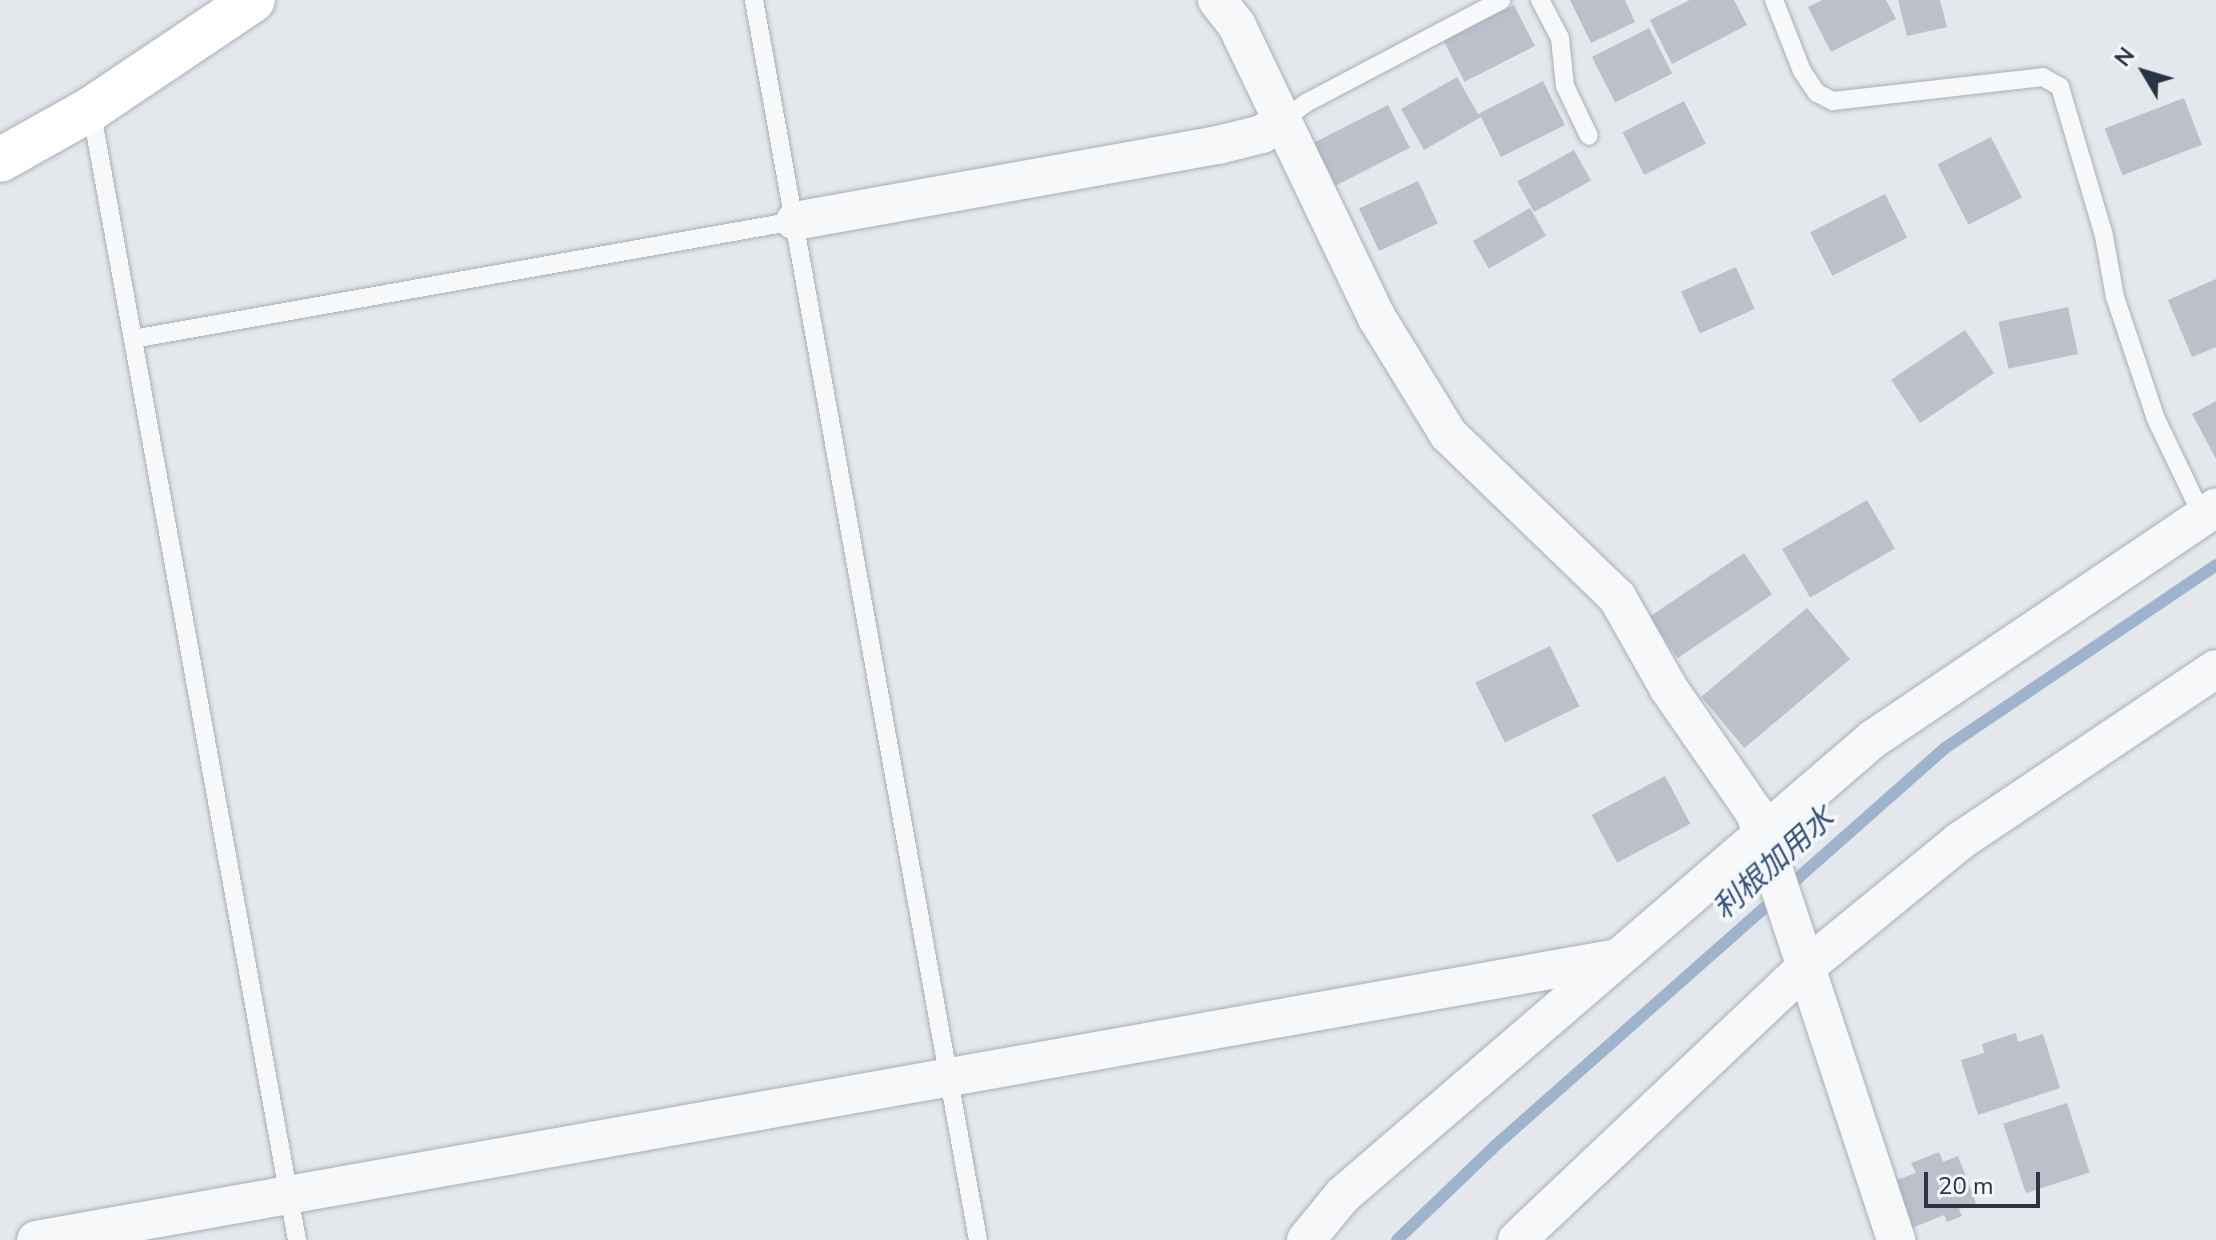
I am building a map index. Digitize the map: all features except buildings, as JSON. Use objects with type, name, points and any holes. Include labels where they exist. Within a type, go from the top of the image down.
[{"type":"street","points":[[0,160],[91,109],[253,0]]},
{"type":"street","points":[[1217,0],[1237,26],[1377,318],[1448,434],[1617,597],[1669,689],[1755,813],[1896,1240]]},
{"type":"street","points":[[795,221],[1218,145],[1262,134],[1282,121]]},
{"type":"street","points":[[1306,1240],[1343,1195],[1762,838],[1873,739],[2210,513]]},
{"type":"street","points":[[1517,1240],[1806,967],[1960,841],[2216,669]]},
{"type":"street","points":[[36,1240],[1618,958]]},
{"type":"lane","points":[[754,0],[978,1240]]},
{"type":"lane","points":[[1282,121],[1306,103],[1501,0]]},
{"type":"lane","points":[[1540,0],[1560,38],[1565,86],[1589,136]]},
{"type":"lane","points":[[1774,0],[1802,71],[1817,93],[1833,101],[2043,77],[2060,87],[2104,236],[2115,297],[2156,419],[2210,513]]},
{"type":"lane","points":[[91,109],[297,1240]]},
{"type":"lane","points":[[133,339],[795,221]]},
{"type":"waterway","name":"利根加用水","points":[[1397,1240],[1496,1145],[1945,748],[2216,565]]}]
